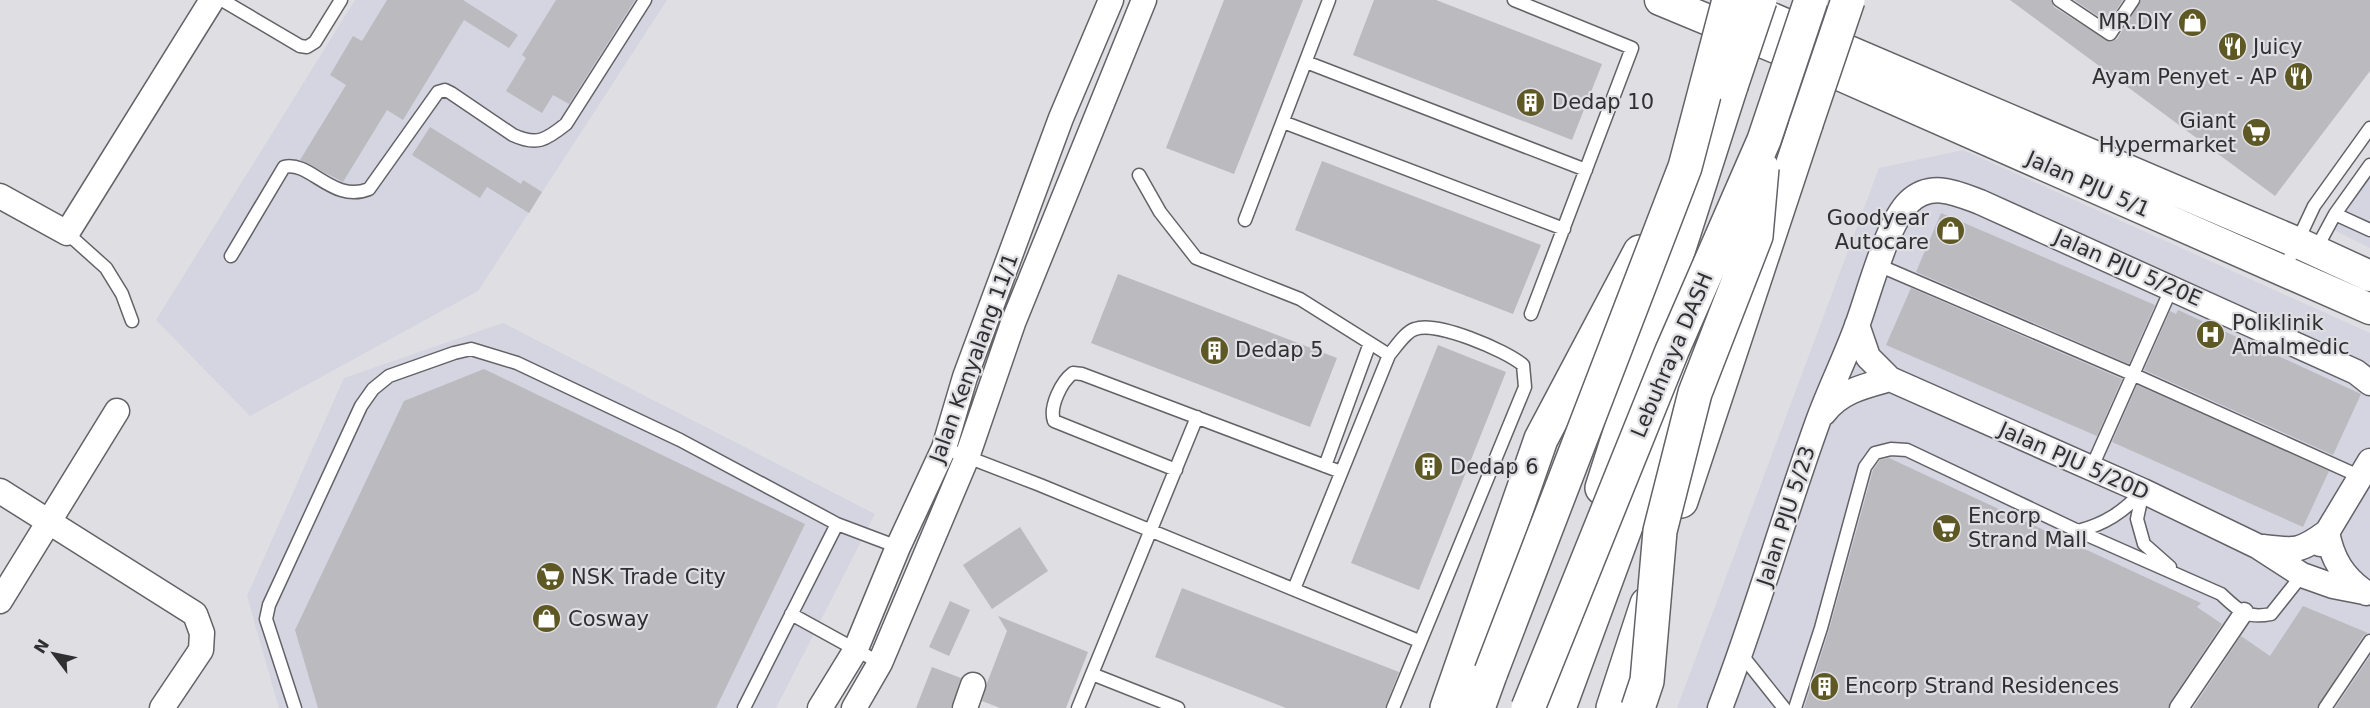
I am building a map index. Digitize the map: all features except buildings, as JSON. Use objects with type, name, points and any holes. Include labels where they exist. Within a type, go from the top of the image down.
[{"type":"highway","points":[[1478,708],[1541,538],[1685,167],[1730,0]]},
{"type":"highway","points":[[1536,708],[1541,680],[1760,0]]},
{"type":"highway","points":[[1559,708],[1655,447],[1809,0]]},
{"type":"highway","points":[[1613,708],[1848,0]]},
{"type":"highway","points":[[1638,708],[1647,681],[1660,531],[1695,393],[1756,236],[1766,126]]},
{"type":"highway","name":"Lebuhraya DASH","points":[[1528,708],[1672,351],[1766,126]]},
{"type":"highway","points":[[1447,708],[1541,439],[1685,167]]},
{"type":"street","points":[[0,196],[67,233],[212,0]]},
{"type":"street","name":"Jalan Kenyalang 11/1","points":[[820,708],[855,651],[898,547],[944,448],[965,377],[1048,152],[1111,0]]},
{"type":"street","name":"Jalan Kenyalang 11/1","points":[[854,708],[880,663],[967,457],[1013,323],[1144,0]]},
{"type":"street","points":[[1660,0],[1810,48]]},
{"type":"street","points":[[1730,0],[1810,48]]},
{"type":"street","name":"Jalan PJU 5/1","points":[[1810,48],[2305,247],[2370,276]]},
{"type":"street","name":"Jalan PJU 5/1","points":[[1810,48],[2370,309]]},
{"type":"street","name":"Jalan PJU 5/20E","points":[[1878,265],[1897,218],[1909,202],[1938,189],[1980,202],[2172,287],[2356,372],[2370,383]]},
{"type":"street","name":"Jalan PJU 5/23","points":[[1720,708],[1741,654],[1818,423],[1857,326],[1878,265]]},
{"type":"street","name":"Jalan PJU 5/20D","points":[[1857,326],[1868,357],[1890,379],[2142,491],[2257,546],[2302,575],[2333,586],[2367,594]]},
{"type":"street","points":[[1818,423],[1831,403],[1848,392],[1890,379]]},
{"type":"street","points":[[0,601],[117,411]]},
{"type":"street","points":[[2302,575],[2365,469]]},
{"type":"street","points":[[0,491],[195,614],[202,633],[201,650],[162,708]]},
{"type":"street","name":"Jalan PJU 5/20D","points":[[2257,546],[2294,550],[2310,544],[2327,532],[2329,543],[2343,574],[2367,594]]},
{"type":"street","points":[[2179,708],[2244,612]]},
{"type":"street","points":[[965,708],[974,685]]},
{"type":"lane","points":[[222,0],[300,46],[307,47],[315,42],[341,0]]},
{"type":"lane","points":[[231,256],[284,167],[291,165],[297,167],[330,186],[349,192],[359,193],[369,189],[438,92],[445,90],[451,93],[524,140],[538,142],[552,136],[566,124],[645,0]]},
{"type":"lane","points":[[1245,220],[1329,0]]},
{"type":"lane","points":[[1514,0],[1632,48],[1531,314]]},
{"type":"lane","points":[[2059,0],[2110,34],[2133,0]]},
{"type":"lane","points":[[1306,62],[1586,170]]},
{"type":"lane","points":[[1283,122],[1564,229]]},
{"type":"lane","points":[[2305,247],[2314,206],[2370,128]]},
{"type":"lane","points":[[2284,270],[2335,214],[2370,165]]},
{"type":"lane","points":[[1139,175],[1160,212],[1196,258],[1300,299],[1389,355]]},
{"type":"lane","points":[[2335,214],[2370,230]]},
{"type":"lane","points":[[67,233],[106,268],[122,294],[132,321]]},
{"type":"lane","points":[[1878,265],[2132,374],[2365,469]]},
{"type":"lane","points":[[2091,469],[2172,287]]},
{"type":"lane","points":[[1294,589],[1389,355],[1412,330],[1427,326],[1444,330],[1513,357],[1523,365],[1525,387],[1419,641],[1394,708]]},
{"type":"lane","points":[[1325,466],[1370,343]]},
{"type":"lane","points":[[295,708],[266,619],[269,605],[361,406],[373,389],[389,376],[453,353],[471,349],[517,363],[680,440],[837,524],[898,547]]},
{"type":"lane","points":[[1176,470],[1054,421],[1051,413],[1065,379],[1073,373],[1082,374],[1341,472]]},
{"type":"lane","points":[[1078,708],[1197,417]]},
{"type":"lane","points":[[944,448],[1419,641]]},
{"type":"lane","points":[[1795,708],[1821,628],[1865,467],[1875,453],[1891,448],[1907,450],[2078,531],[2221,594],[2237,609],[2255,617],[2271,614],[2302,575]]},
{"type":"lane","points":[[2078,531],[2100,525],[2125,510],[2142,491]]},
{"type":"lane","points":[[2142,491],[2137,519],[2144,544],[2180,576]]},
{"type":"lane","points":[[744,708],[837,524]]},
{"type":"lane","points":[[791,614],[880,663]]},
{"type":"lane","points":[[2325,708],[2370,641]]},
{"type":"lane","points":[[1741,654],[1784,708]]},
{"type":"lane","points":[[1092,674],[1178,708]]},
{"type":"shaded area","points":[[355,0],[667,0],[478,291],[250,416],[156,320]]},
{"type":"shaded area","points":[[1963,150],[2370,333],[2370,708],[1677,708],[1879,168]]},
{"type":"shaded area","points":[[2370,176],[2370,248],[2332,229]]},
{"type":"shaded area","name":"NSK Trade City","points":[[503,323],[875,514],[776,708],[279,708],[247,596],[344,378]]},
{"type":"place","name":"MR.DIY","points":[[2193,22]]},
{"type":"place","name":"Juicy","points":[[2232,47]]},
{"type":"place","name":"Ayam Penyet - AP","points":[[2298,77]]},
{"type":"place","name":"Dedap 10","points":[[1531,102]]},
{"type":"place","name":"Giant Hypermarket","points":[[2257,133]]},
{"type":"place","name":"Goodyear Autocare","points":[[1950,230]]},
{"type":"place","name":"Poliklinik Amalmedic","points":[[2211,335]]},
{"type":"place","name":"Dedap 5","points":[[1214,350]]},
{"type":"place","name":"Dedap 6","points":[[1429,467]]},
{"type":"place","name":"Encorp Strand Mall","points":[[1947,528]]},
{"type":"place","name":"NSK Trade City","points":[[550,577]]},
{"type":"place","name":"Cosway","points":[[547,619]]},
{"type":"place","name":"Encorp Strand Residences","points":[[1824,686]]}]
